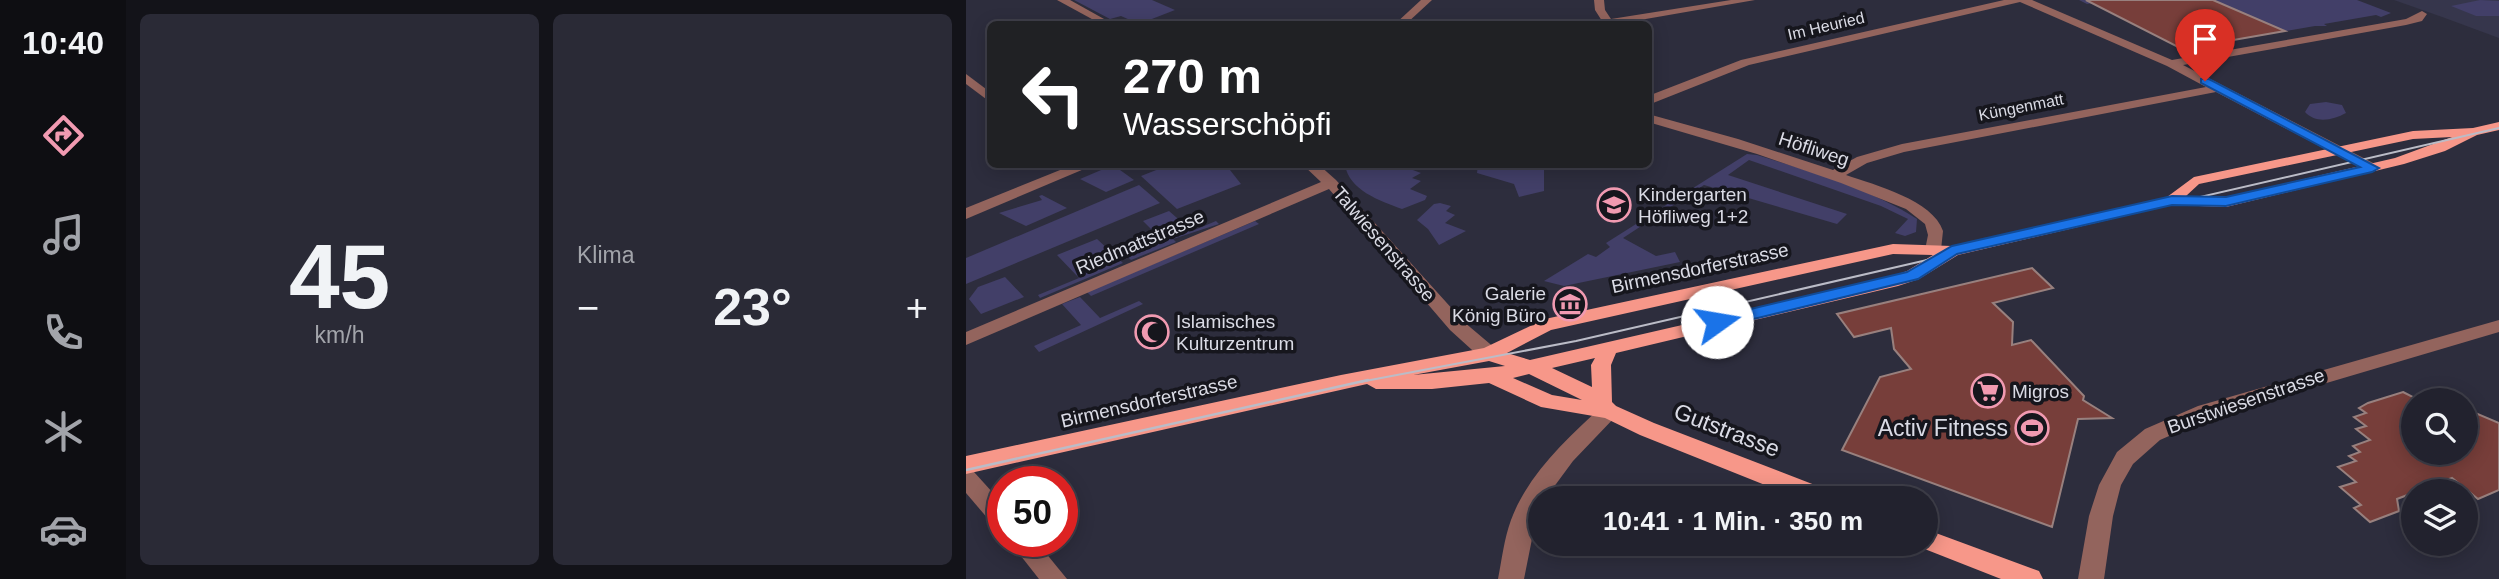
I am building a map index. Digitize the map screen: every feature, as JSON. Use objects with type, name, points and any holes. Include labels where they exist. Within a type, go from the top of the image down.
[{"type":"main road","name":"Birmensdorferstrasse","points":[[2172,201],[2194,181],[2413,135],[2473,132],[2499,126]]},
{"type":"main road","name":"Birmensdorferstrasse","points":[[966,466],[1341,382],[1489,354],[1545,325],[1893,249],[1952,251],[2172,201],[2226,201],[2372,168],[2440,148],[2473,132]]},
{"type":"main road","name":"Birmensdorferstrasse","points":[[1341,382],[1432,382],[1491,376],[1892,282],[1913,275],[1952,251]]},
{"type":"main road","points":[[1606,406],[1601,365],[1609,348]]},
{"type":"main road","name":"Gutstrasse","points":[[1489,354],[1530,367],[1647,429],[1792,486]]},
{"type":"main road","name":"Gutstrasse","points":[[1491,376],[1548,402],[1606,406]]},
{"type":"main road","points":[[1938,544],[2029,579]]},
{"type":"street","points":[[1062,0],[1102,21]]},
{"type":"street","points":[[1411,20],[1427,0]]},
{"type":"street","points":[[1599,0],[1603,21]]},
{"type":"street","points":[[1630,21],[1750,0]]},
{"type":"street","name":"Im Heuried","points":[[1652,100],[1689,82],[1745,62],[2017,0]]},
{"type":"street","points":[[2024,0],[2171,64],[2372,168]]},
{"type":"street","points":[[2171,64],[2406,22],[2422,14]]},
{"type":"street","points":[[966,78],[987,96]]},
{"type":"street","name":"Küngenmatt","points":[[1835,175],[1845,167],[1862,160],[1923,143],[2218,88]]},
{"type":"street","name":"Höfliweg","points":[[1652,119],[1835,175],[1892,198],[1928,218],[1937,233],[1933,250]]},
{"type":"street","points":[[966,214],[1068,168]]},
{"type":"street","name":"Talwiesenstrasse","points":[[1314,168],[1331,183],[1457,326],[1489,354]]},
{"type":"street","name":"Riedmattstrasse","points":[[966,339],[1331,183]]},
{"type":"street","name":"Burstwiesenstrasse","points":[[2091,579],[2110,481],[2125,458],[2150,436],[2215,410],[2351,366],[2499,326]]},
{"type":"street","points":[[1511,579],[1519,533],[1529,506],[1606,406]]},
{"type":"street","points":[[966,478],[987,502]]},
{"type":"street","points":[[1035,557],[1054,579]]},
{"type":"shaded area","points":[[1074,0],[1152,0],[1175,10],[1147,21],[1132,21],[1121,16],[1110,19]]},
{"type":"shaded area","points":[[2079,0],[2357,0],[2391,13],[2381,17],[2376,15],[2324,24],[2327,26],[2182,49],[2093,3],[2087,4]]},
{"type":"shaded area","points":[[2394,0],[2499,0],[2499,38],[2445,18]]},
{"type":"shaded area","points":[[2480,0],[2499,1],[2499,16],[2476,16],[2451,6]]},
{"type":"shaded area","points":[[2326,102],[2342,105],[2346,113],[2325,120],[2309,116],[2305,112],[2310,104]]},
{"type":"shaded area","points":[[1747,154],[1819,175],[1879,198],[1917,219],[1916,232],[1905,236],[1895,233],[1908,219],[1881,206],[1749,160],[1728,175],[1847,214],[1837,224],[1704,185],[1623,238],[1656,256],[1675,252],[1680,262],[1564,286],[1544,281],[1588,254],[1596,257],[1610,247],[1606,243]]},
{"type":"shaded area","points":[[1106,168],[1117,168],[1134,180],[1106,192],[1080,179]]},
{"type":"shaded area","points":[[1161,168],[1228,168],[1241,184],[1177,209],[1141,176]]},
{"type":"shaded area","points":[[1346,168],[1412,168],[1421,173],[1412,178],[1421,181],[1410,189],[1427,196],[1425,200],[1402,209],[1359,188]]},
{"type":"shaded area","points":[[1478,168],[1545,168],[1544,191],[1519,197],[1514,184],[1477,173]]},
{"type":"shaded area","points":[[1139,185],[1160,203],[966,284],[966,258]]},
{"type":"shaded area","points":[[1042,195],[1067,208],[1026,226],[999,213],[1042,200],[1039,196]]},
{"type":"shaded area","points":[[1434,204],[1451,206],[1446,211],[1455,215],[1445,223],[1466,231],[1439,245],[1428,229],[1417,220]]},
{"type":"shaded area","points":[[1169,211],[1192,231],[1216,221],[1219,224],[1173,239],[1176,242],[1131,260],[1127,256],[1163,241],[1143,221]]},
{"type":"shaded area","points":[[1255,221],[1259,224],[1091,296],[1087,292]]},
{"type":"shaded area","points":[[1097,239],[1123,263],[1040,298],[1038,295],[1079,278],[1057,255]]},
{"type":"shaded area","points":[[1005,277],[1024,297],[981,314],[969,299],[978,287]]},
{"type":"shaded area","points":[[1080,297],[1100,318],[1139,301],[1143,304],[1039,352],[1034,346],[1081,325],[1062,304]]},
{"type":"building","points":[[2086,0],[2213,0],[2285,31],[2182,49]]},
{"type":"building","points":[[2032,268],[2053,288],[1993,303],[2013,322],[2012,345],[2031,340],[2084,396],[2083,400],[2112,418],[2078,419],[2052,527],[1842,450],[1880,377],[1911,369],[1894,349],[1891,328],[1854,337],[1837,314]]},
{"type":"building","points":[[2401,393],[2401,465],[2478,465],[2478,414],[2499,423],[2499,490],[2478,499],[2478,479],[2401,479],[2401,497],[2397,499],[2399,511],[2370,522],[2354,508],[2361,505],[2340,487],[2356,482],[2338,467],[2356,461],[2349,456],[2360,452],[2353,446],[2370,440],[2356,429],[2366,426],[2354,417],[2366,413],[2359,408]]},
{"type":"tram line","points":[[1360,382],[1576,341],[2499,128]]},
{"type":"tram line","points":[[966,470],[1368,380]]},
{"type":"place","name":"Kindergarten Höfliweg 1+2","points":[[1614,205]]},
{"type":"place","name":"Galerie König Büro","points":[[1570,304]]},
{"type":"place","name":"Islamisches Kulturzentrum","points":[[1152,332]]},
{"type":"place","name":"Migros","points":[[1988,391]]},
{"type":"place","name":"Activ Fitness","points":[[2032,428]]},
{"type":"route","points":[[1717,322],[1892,282],[1913,275],[1952,251],[2172,201],[2226,201],[2372,168],[2205,81]]}]
